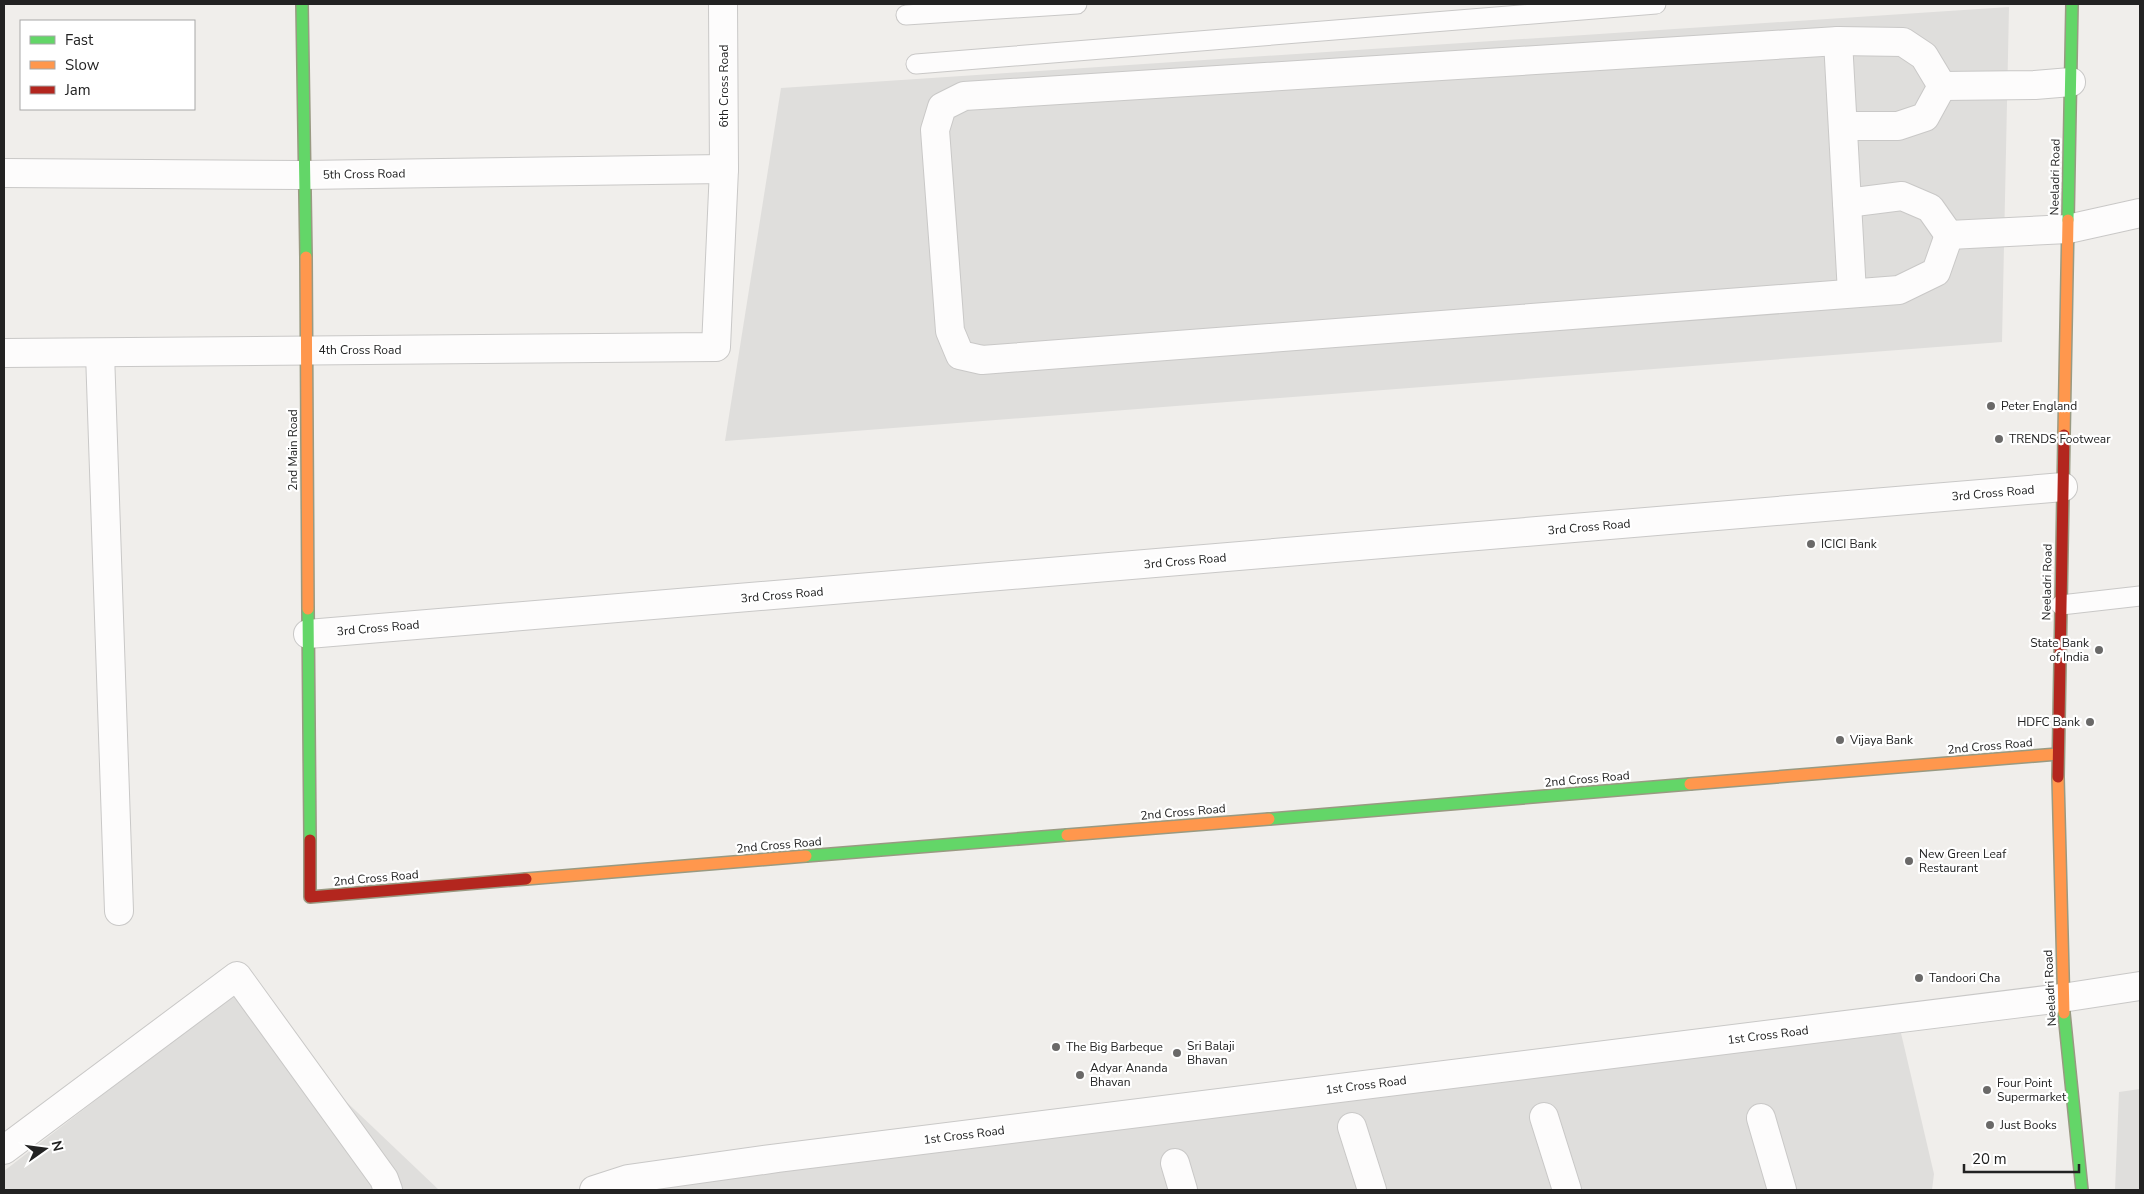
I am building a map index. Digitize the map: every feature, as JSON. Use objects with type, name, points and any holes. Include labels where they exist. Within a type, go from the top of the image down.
[{"type":"street","name":"2nd Main Road","points":[[302,4],[307,351],[310,897]]},
{"type":"street","name":"6th Cross Road","points":[[716,348],[724,169],[724,4]]},
{"type":"street","name":"Neeladri Road","points":[[2072,4],[2058,754],[2062,998],[2082,1190]]},
{"type":"street","points":[[1942,86],[1924,56],[1903,42],[1838,41],[964,96],[942,107],[935,130],[950,331],[960,355],[982,360],[1899,290],[1936,272],[1949,235]]},
{"type":"street","points":[[1838,41],[1852,293]]},
{"type":"street","points":[[1942,86],[2035,85],[2070,82]]},
{"type":"street","points":[[1843,126],[1898,126],[1924,117],[1942,86]]},
{"type":"street","name":"5th Cross Road","points":[[4,172],[303,175],[724,169]]},
{"type":"street","points":[[1847,203],[1902,196],[1930,208],[1949,235]]},
{"type":"street","points":[[1949,235],[2068,229],[2140,213]]},
{"type":"street","name":"4th Cross Road","points":[[4,353],[716,348]]},
{"type":"street","points":[[100,353],[119,911]]},
{"type":"street","name":"3rd Cross Road","points":[[308,634],[2063,488]]},
{"type":"street","name":"2nd Cross Road","points":[[310,897],[2058,754]]},
{"type":"street","points":[[4,1150],[237,976],[384,1180],[388,1190]]},
{"type":"street","name":"1st Cross Road","points":[[594,1190],[628,1179],[778,1158],[2062,998],[2140,986]]},
{"type":"street","points":[[1544,1117],[1567,1190]]},
{"type":"street","points":[[1761,1118],[1782,1190]]},
{"type":"street","points":[[1352,1127],[1372,1190]]},
{"type":"street","points":[[1176,1163],[1183,1190]]},
{"type":"lane","points":[[906,15],[1077,4]]},
{"type":"lane","points":[[916,64],[1656,4]]},
{"type":"lane","points":[[2061,606],[2140,596]]},
{"type":"shaded area","points":[[2009,7],[2002,342],[725,441],[781,88]]},
{"type":"shaded area","points":[[233,994],[439,1190],[4,1190],[4,1171]]},
{"type":"shaded area","points":[[1901,1033],[1934,1174],[1932,1190],[582,1190]]},
{"type":"shaded area","points":[[2140,1089],[2140,1190],[2115,1190],[2119,1092]]},
{"type":"traffic: fast","points":[[302,4],[306,257]]},
{"type":"traffic: fast","points":[[2068,220],[2072,4]]},
{"type":"traffic: fast","points":[[308,609],[310,840]]},
{"type":"traffic: fast","points":[[1269,819],[1690,784]]},
{"type":"traffic: fast","points":[[806,856],[1067,835]]},
{"type":"traffic: fast","points":[[2064,1013],[2082,1190]]},
{"type":"traffic: slow","points":[[2064,435],[2068,220]]},
{"type":"traffic: slow","points":[[306,257],[308,609]]},
{"type":"traffic: slow","points":[[1690,784],[2058,754]]},
{"type":"traffic: slow","points":[[2058,777],[2064,1013]]},
{"type":"traffic: slow","points":[[1067,835],[1269,819]]},
{"type":"traffic: slow","points":[[526,879],[806,856]]},
{"type":"traffic: jam","points":[[2058,777],[2064,435]]},
{"type":"traffic: jam","points":[[310,840],[310,897],[526,879]]},
{"type":"place","name":"Peter England","points":[[1991,406]]},
{"type":"place","name":"TRENDS Footwear","points":[[1999,439]]},
{"type":"place","name":"ICICI Bank","points":[[1811,544]]},
{"type":"place","name":"State Bank of India","points":[[2099,650]]},
{"type":"place","name":"HDFC Bank","points":[[2090,722]]},
{"type":"place","name":"Vijaya Bank","points":[[1840,740]]},
{"type":"place","name":"New Green Leaf Restaurant","points":[[1909,861]]},
{"type":"place","name":"Tandoori Cha","points":[[1919,978]]},
{"type":"place","name":"The Big Barbeque","points":[[1056,1047]]},
{"type":"place","name":"Sri Balaji Bhavan","points":[[1177,1053]]},
{"type":"place","name":"Adyar Ananda Bhavan","points":[[1080,1075]]},
{"type":"place","name":"Four Point Supermarket","points":[[1987,1090]]},
{"type":"place","name":"Just Books","points":[[1990,1125]]}]
